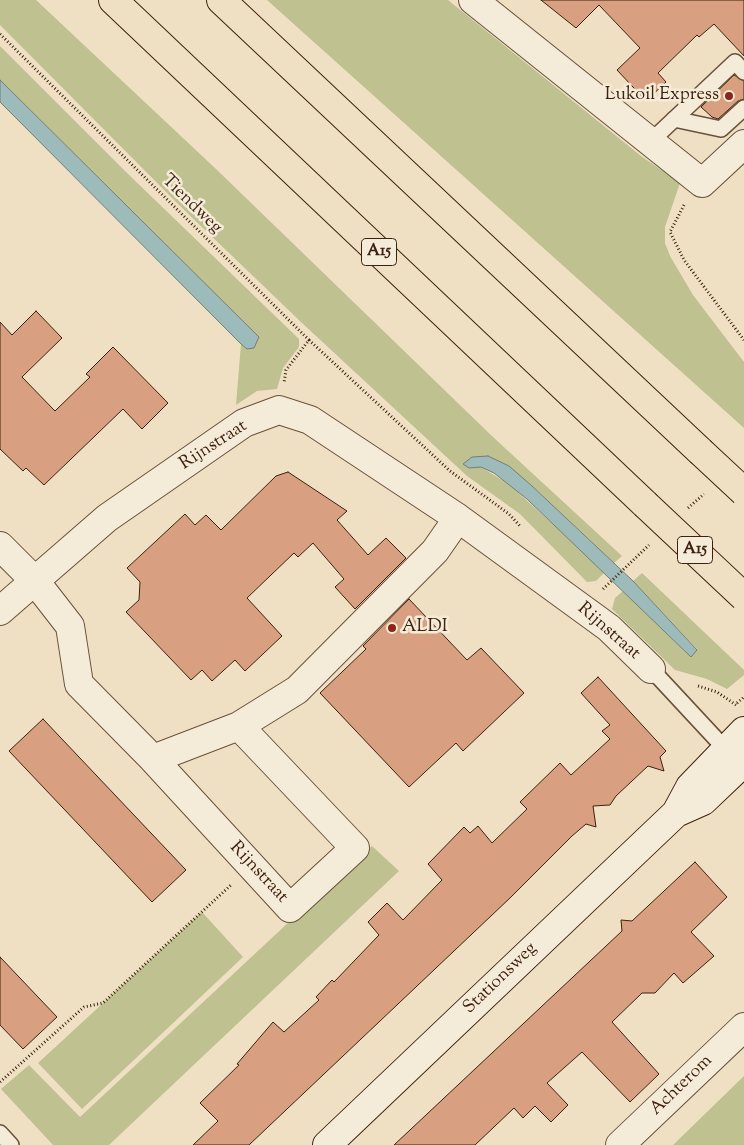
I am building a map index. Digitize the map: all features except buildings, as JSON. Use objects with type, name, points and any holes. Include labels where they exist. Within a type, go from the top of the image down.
[{"type":"highway","name":"A15","points":[[113,0],[744,597]]},
{"type":"highway","points":[[221,0],[744,492]]},
{"type":"street","points":[[473,0],[702,182],[744,144]]},
{"type":"street","name":"Rijnstraat","points":[[0,611],[115,513],[244,423],[279,410],[310,420],[458,518],[609,628],[651,670]]},
{"type":"street","points":[[153,759],[239,726],[297,690],[435,551],[458,518]]},
{"type":"street","points":[[0,546],[35,581]]},
{"type":"street","name":"Rijnstraat","points":[[35,581],[70,626],[79,684],[153,759],[290,908],[355,848],[239,726]]},
{"type":"street","name":"Stationsweg","points":[[326,1145],[676,813],[703,801],[739,752]]},
{"type":"street","name":"Achterom","points":[[620,1145],[744,1027]]},
{"type":"lane","points":[[650,142],[734,62],[744,72]]},
{"type":"lane","points":[[674,119],[721,129],[744,108]]},
{"type":"lane","name":"Rijnstraat","points":[[651,670],[739,752]]},
{"type":"lane","points":[[0,1133],[11,1145]]},
{"type":"path","name":"Tiendweg","points":[[0,34],[309,340],[286,370],[279,410]]},
{"type":"path","points":[[702,182],[680,210],[670,232],[684,260],[744,340]]},
{"type":"path","points":[[607,586],[632,562]]},
{"type":"path","points":[[736,705],[744,697]]},
{"type":"path","points":[[0,1082],[84,1007],[103,1003],[251,867]]},
{"type":"green space","points":[[0,0],[36,0],[216,169],[493,437],[622,556],[614,563],[532,486],[488,456],[469,468],[481,467],[510,485],[605,572],[596,581],[587,582],[520,514],[467,476],[302,323],[180,206],[0,25]]},
{"type":"green space","points":[[267,0],[448,0],[641,156],[680,183],[665,227],[665,243],[670,256],[693,295],[744,362],[744,428]]},
{"type":"green space","points":[[0,46],[125,171],[299,339],[299,347],[283,368],[277,389],[257,391],[236,405],[241,344],[247,349],[258,337],[0,80]]},
{"type":"green space","points":[[642,573],[744,670],[744,675],[727,689],[707,679],[675,670],[612,609],[615,598],[623,591],[691,657],[697,649],[633,581]]},
{"type":"green space","points":[[372,846],[399,871],[109,1145],[53,1145],[1,1089],[29,1065],[80,1117],[290,921],[313,896]]},
{"type":"green space","points":[[202,912],[243,957],[82,1109],[38,1063]]},
{"type":"green space","points":[[744,1076],[744,1145],[673,1145]]},
{"type":"water","points":[[0,80],[259,337],[254,348],[247,349],[241,344],[0,102]]},
{"type":"water","points":[[488,456],[509,466],[633,581],[697,650],[691,657],[527,499],[494,473],[481,467],[469,468],[463,464],[472,457]]},
{"type":"place","name":"Lukoil Express","points":[[729,96]]},
{"type":"place","name":"ALDI","points":[[392,628]]}]
